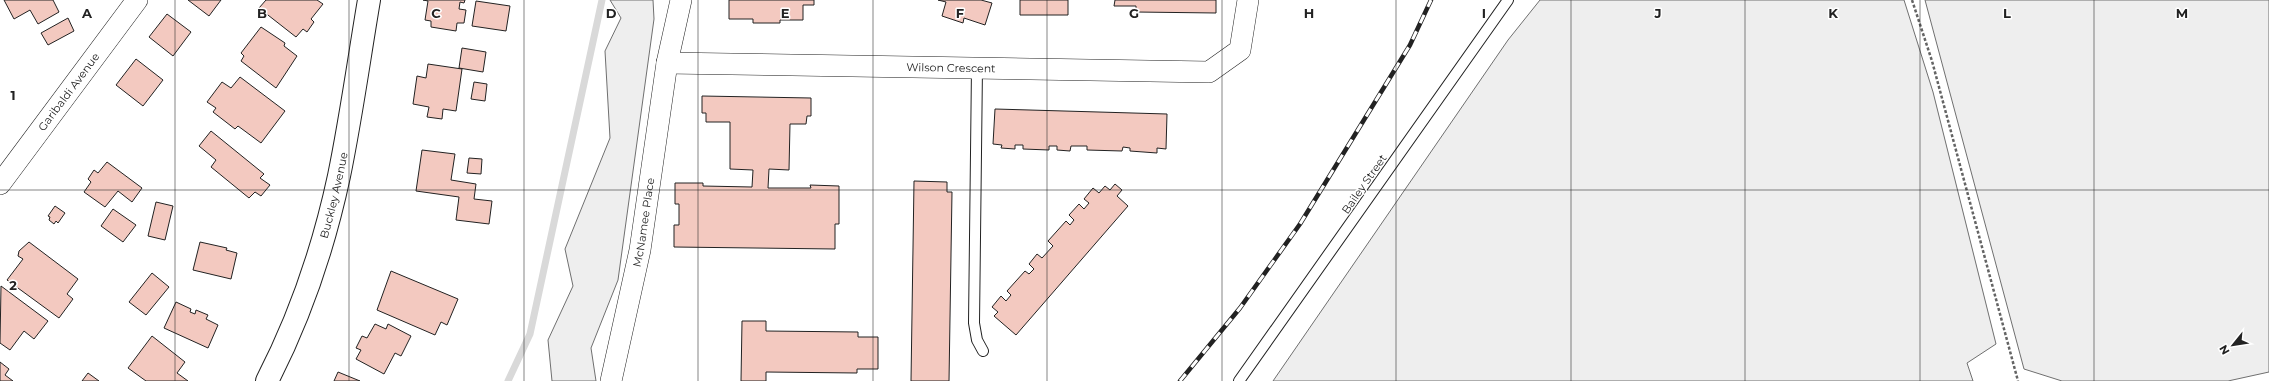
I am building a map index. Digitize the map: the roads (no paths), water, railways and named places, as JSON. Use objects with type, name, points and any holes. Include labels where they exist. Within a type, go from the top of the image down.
[{"type":"street","name":"Garibaldi Avenue","points":[[0,184],[137,0]]},
{"type":"street","name":"Buckley Avenue","points":[[267,381],[280,354],[310,278],[326,228],[339,176],[369,0]]},
{"type":"street","points":[[668,63],[682,0]]},
{"type":"street","name":"Wilson Crescent","points":[[668,63],[1209,72],[1240,50],[1248,0]]},
{"type":"street","name":"McNamee Place","points":[[612,381],[640,250],[668,63]]},
{"type":"lane","name":"Bailey Street","points":[[1239,381],[1508,0]]},
{"type":"lane","points":[[977,68],[974,323],[977,340],[983,351]]},
{"type":"waterway","points":[[508,381],[530,334],[602,0]]},
{"type":"railway","points":[[1180,381],[1240,308],[1300,224],[1410,45],[1431,0]]}]
